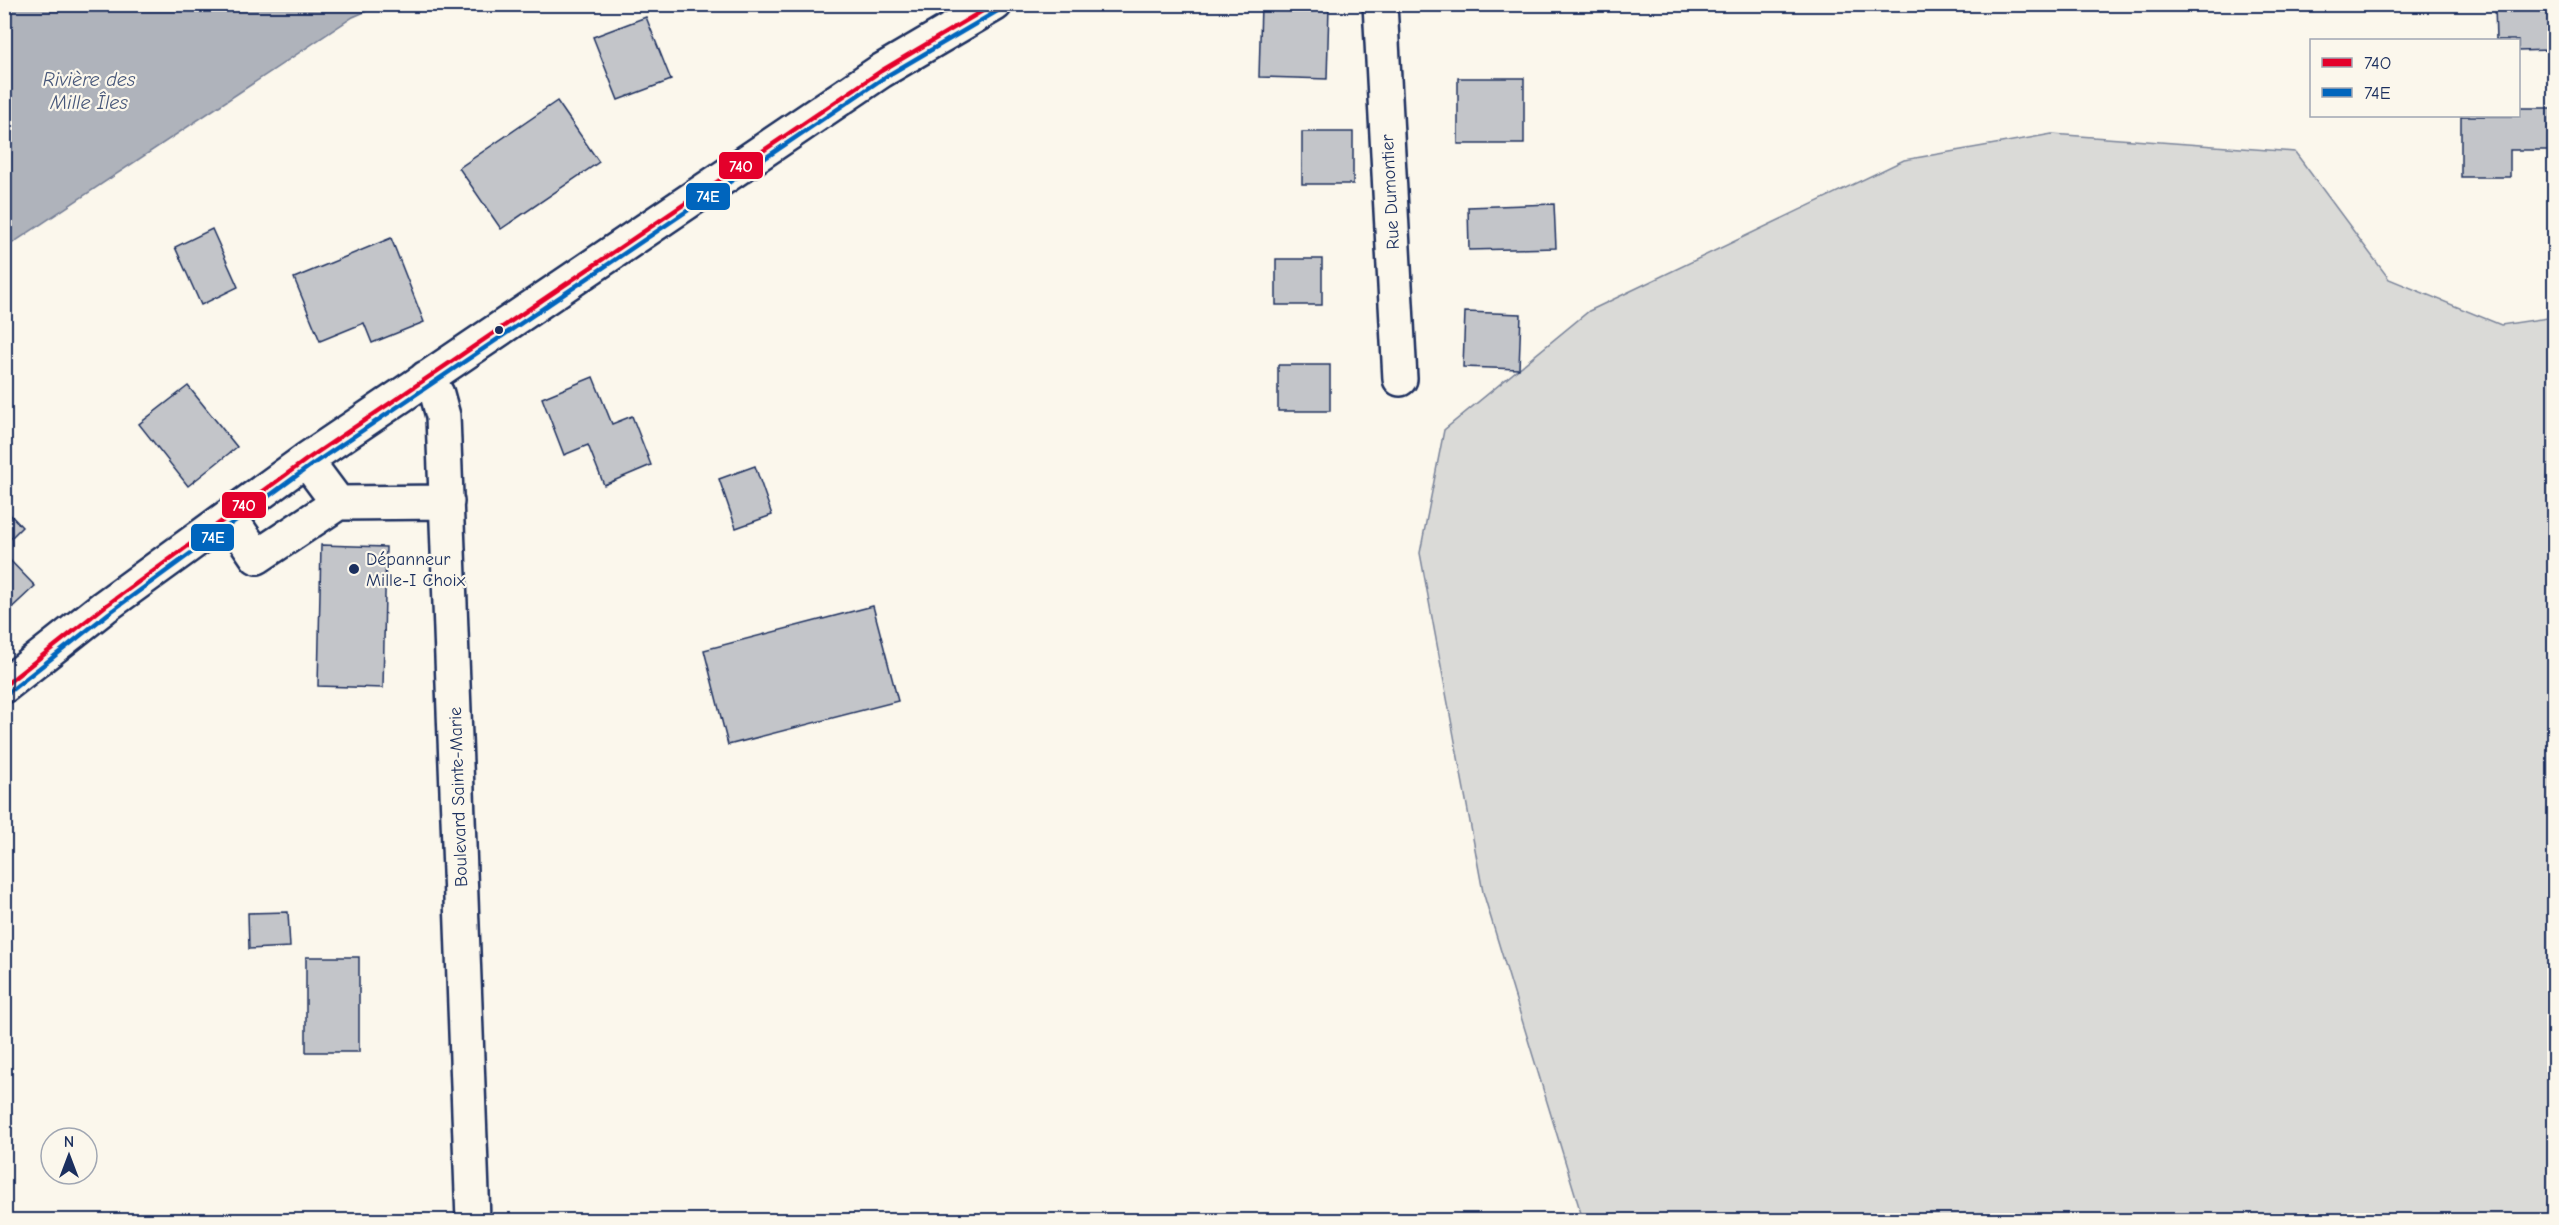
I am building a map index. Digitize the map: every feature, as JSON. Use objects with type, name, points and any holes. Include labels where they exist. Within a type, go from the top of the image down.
[{"type":"street","points":[[4,686],[104,607],[306,460],[881,71],[995,4]]},
{"type":"street","name":"Rue Dumontier","points":[[1380,4],[1400,379]]},
{"type":"street","name":"Boulevard Sainte-Marie","points":[[426,378],[441,404],[447,502],[473,1221]]},
{"type":"street","points":[[306,460],[338,503]]},
{"type":"street","points":[[229,516],[256,557],[338,503],[447,502]]},
{"type":"shaded area","points":[[2052,134],[2295,152],[2389,279],[2501,325],[2554,317],[2554,1220],[1583,1220],[1483,892],[1420,553],[1444,430],[1589,311],[1904,160]]},
{"type":"water","name":"Rivière des Mille Îles","points":[[5,4],[381,5],[353,17],[5,248]]},
{"type":"building","points":[[2495,4],[2549,4],[2551,50],[2520,51],[2520,39],[2496,39]]},
{"type":"building","points":[[1261,5],[1329,7],[1327,79],[1259,77]]},
{"type":"building","points":[[646,17],[671,80],[618,100],[593,37]]},
{"type":"building","points":[[1458,78],[1524,78],[1524,144],[1458,144]]},
{"type":"building","points":[[557,101],[599,162],[501,229],[459,168]]},
{"type":"building","points":[[2520,108],[2554,108],[2554,150],[2510,150],[2510,177],[2461,177],[2461,117],[2520,117]]},
{"type":"building","points":[[1302,132],[1353,132],[1353,184],[1302,184]]},
{"type":"building","points":[[1554,204],[1556,248],[1469,250],[1468,207]]},
{"type":"building","points":[[212,229],[238,287],[201,305],[175,247]]},
{"type":"building","points":[[391,238],[424,322],[372,343],[364,323],[320,341],[294,278]]},
{"type":"building","points":[[1276,259],[1322,259],[1322,305],[1276,305]]},
{"type":"building","points":[[1465,312],[1521,314],[1519,369],[1463,367]]},
{"type":"building","points":[[1278,365],[1330,365],[1330,411],[1278,411]]},
{"type":"building","points":[[593,377],[612,424],[632,416],[651,465],[604,485],[588,445],[564,455],[542,398]]},
{"type":"building","points":[[188,386],[237,447],[188,486],[139,424]]},
{"type":"building","points":[[755,466],[772,515],[736,528],[719,479]]},
{"type":"building","points":[[4,508],[22,527],[4,545]]},
{"type":"building","points":[[321,545],[386,547],[383,688],[318,686]]},
{"type":"building","points":[[4,554],[35,586],[4,615]]},
{"type":"building","points":[[873,606],[898,701],[728,745],[704,650]]},
{"type":"building","points":[[288,912],[290,947],[249,949],[248,913]]},
{"type":"building","points":[[306,957],[359,957],[359,1052],[306,1052]]},
{"type":"transit line","name":"74O","points":[[4,686],[104,607],[306,460],[881,71],[994,4]]},
{"type":"transit line","name":"74E","points":[[9,692],[109,613],[310,466],[885,77],[999,10]]},
{"type":"place","name":"Dépanneur Mille-I Choix","points":[[354,569]]}]
